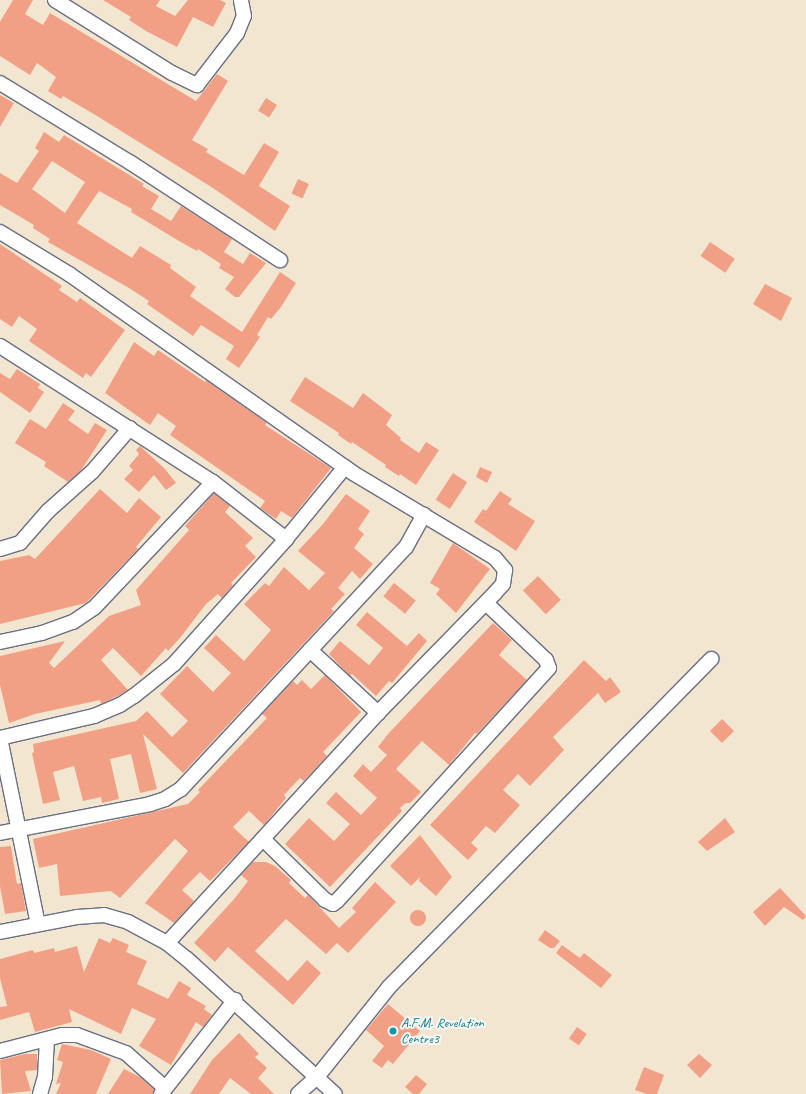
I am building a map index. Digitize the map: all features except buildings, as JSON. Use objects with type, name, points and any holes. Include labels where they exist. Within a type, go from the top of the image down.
[{"type":"street","points":[[55,0],[172,73],[197,85],[237,33],[244,16],[241,0]]},
{"type":"street","points":[[0,83],[131,163],[280,260]]},
{"type":"street","points":[[0,232],[69,274],[345,467],[502,564],[505,570],[503,584],[486,603],[378,713],[167,944]]},
{"type":"street","points":[[0,346],[213,482],[286,539]]},
{"type":"street","points":[[0,549],[20,543],[48,511],[92,472],[130,428]]},
{"type":"street","points":[[38,924],[0,738],[94,716],[120,705],[134,696],[174,664],[286,539],[345,467]]},
{"type":"street","points":[[0,642],[42,633],[73,622],[94,608],[213,482]]},
{"type":"street","points":[[0,833],[165,799],[181,789],[406,547],[424,515]]},
{"type":"street","points":[[263,839],[324,900],[332,904],[337,901],[549,668],[546,660],[486,603]]},
{"type":"street","points":[[310,650],[378,713]]},
{"type":"street","points":[[298,1094],[318,1077],[389,987],[711,659]]},
{"type":"street","points":[[0,932],[38,924],[104,915],[128,922],[167,944],[235,1000],[335,1094]]},
{"type":"street","points":[[0,1051],[62,1036],[77,1035],[126,1053],[162,1091],[235,1000]]},
{"type":"street","points":[[40,1094],[45,1077],[47,1040]]},
{"type":"place","name":"A.F.M. Revelation Centre3","points":[[393,1031]]}]
